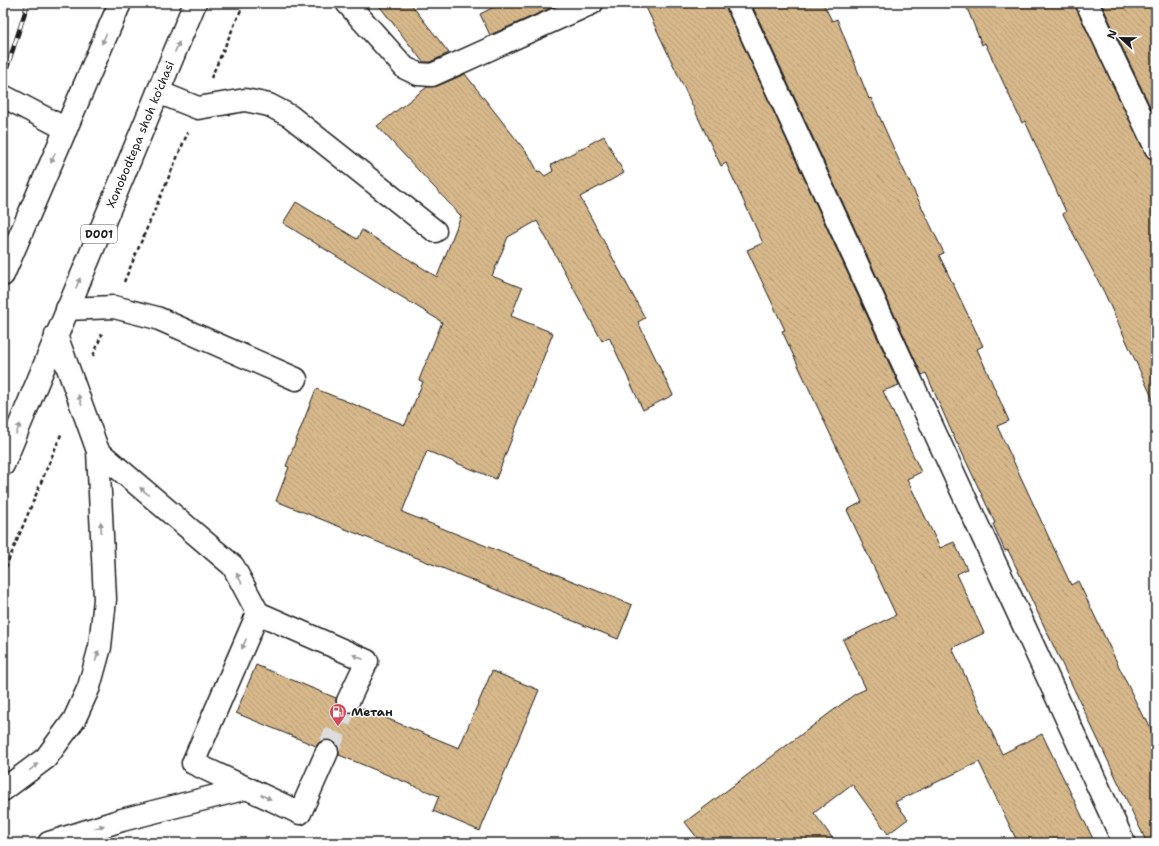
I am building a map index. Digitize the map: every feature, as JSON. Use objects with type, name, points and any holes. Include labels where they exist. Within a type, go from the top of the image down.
[{"type":"main road","points":[[3,275],[120,3]]},
{"type":"main road","name":"Xonobodtepa shoh ko'chasi","points":[[3,465],[195,3]]},
{"type":"main road","points":[[347,3],[405,68],[418,74],[432,75],[592,3]]},
{"type":"main road","points":[[737,3],[1124,843]]},
{"type":"main road","points":[[1086,3],[1156,148]]},
{"type":"main road","points":[[158,92],[198,108],[245,100],[269,105],[280,110],[290,116],[435,232]]},
{"type":"main road","points":[[3,96],[66,128]]},
{"type":"main road","points":[[67,309],[114,307],[158,318],[296,379]]},
{"type":"main road","points":[[3,790],[46,758],[74,720],[89,687],[100,647],[105,599],[98,451],[56,335]]},
{"type":"main road","points":[[98,451],[233,566],[258,613],[366,661],[348,701]]},
{"type":"main road","points":[[258,613],[193,763],[300,813],[327,752]]},
{"type":"main road","points":[[49,843],[122,820],[247,788]]},
{"type":"building","points":[[377,3],[410,3],[449,53],[430,62],[423,62]]},
{"type":"building","points":[[502,3],[562,3],[490,35],[480,14]]},
{"type":"building","points":[[644,3],[725,3],[899,385],[883,391],[921,472],[907,479],[940,548],[954,542],[967,569],[957,574],[984,633],[952,648],[1002,754],[1042,734],[1095,843],[1018,843],[979,762],[895,802],[908,819],[888,834],[852,784],[814,813],[836,843],[701,843],[685,822],[855,694],[866,689],[843,640],[896,615],[847,510],[862,502],[782,331],[785,330],[747,250],[763,243],[726,163],[721,166]]},
{"type":"building","points":[[751,3],[823,3],[832,21],[837,19],[869,99],[871,98],[944,253],[939,255],[983,346],[977,349],[1009,421],[997,426],[1071,585],[1078,581],[1144,719],[1146,718],[1156,739],[1156,843],[1147,843],[1008,550],[1005,551],[993,524],[995,523],[957,444],[926,373],[922,375]]},
{"type":"building","points":[[965,3],[1075,3],[1076,8],[1145,153],[1149,158],[1156,160],[1156,406],[1104,292],[1063,214],[1066,212],[1025,121],[1022,123],[985,43],[982,45]]},
{"type":"building","points":[[1101,3],[1156,3],[1156,119]]},
{"type":"building","points":[[465,74],[530,157],[538,172],[540,171],[545,176],[553,171],[551,165],[604,136],[624,173],[580,197],[645,318],[638,322],[673,395],[643,410],[609,337],[602,341],[537,221],[508,237],[492,276],[522,288],[511,316],[553,333],[496,479],[427,451],[402,512],[632,605],[618,639],[276,501],[289,467],[286,466],[316,389],[405,425],[423,382],[419,380],[442,322],[283,223],[296,202],[357,239],[362,230],[437,277],[461,216],[377,126],[427,87],[437,86]]},
{"type":"building","points":[[256,665],[336,698],[338,708],[343,712],[349,713],[355,711],[359,707],[459,748],[492,671],[539,690],[480,831],[433,811],[439,796],[339,755],[337,745],[332,741],[325,740],[316,746],[236,713]]},
{"type":"tunnel","points":[[327,752],[348,701]]},
{"type":"railway","points":[[3,17],[7,3]]},
{"type":"railway","points":[[3,80],[28,3]]},
{"type":"place","name":"Метан","points":[[338,727]]}]
